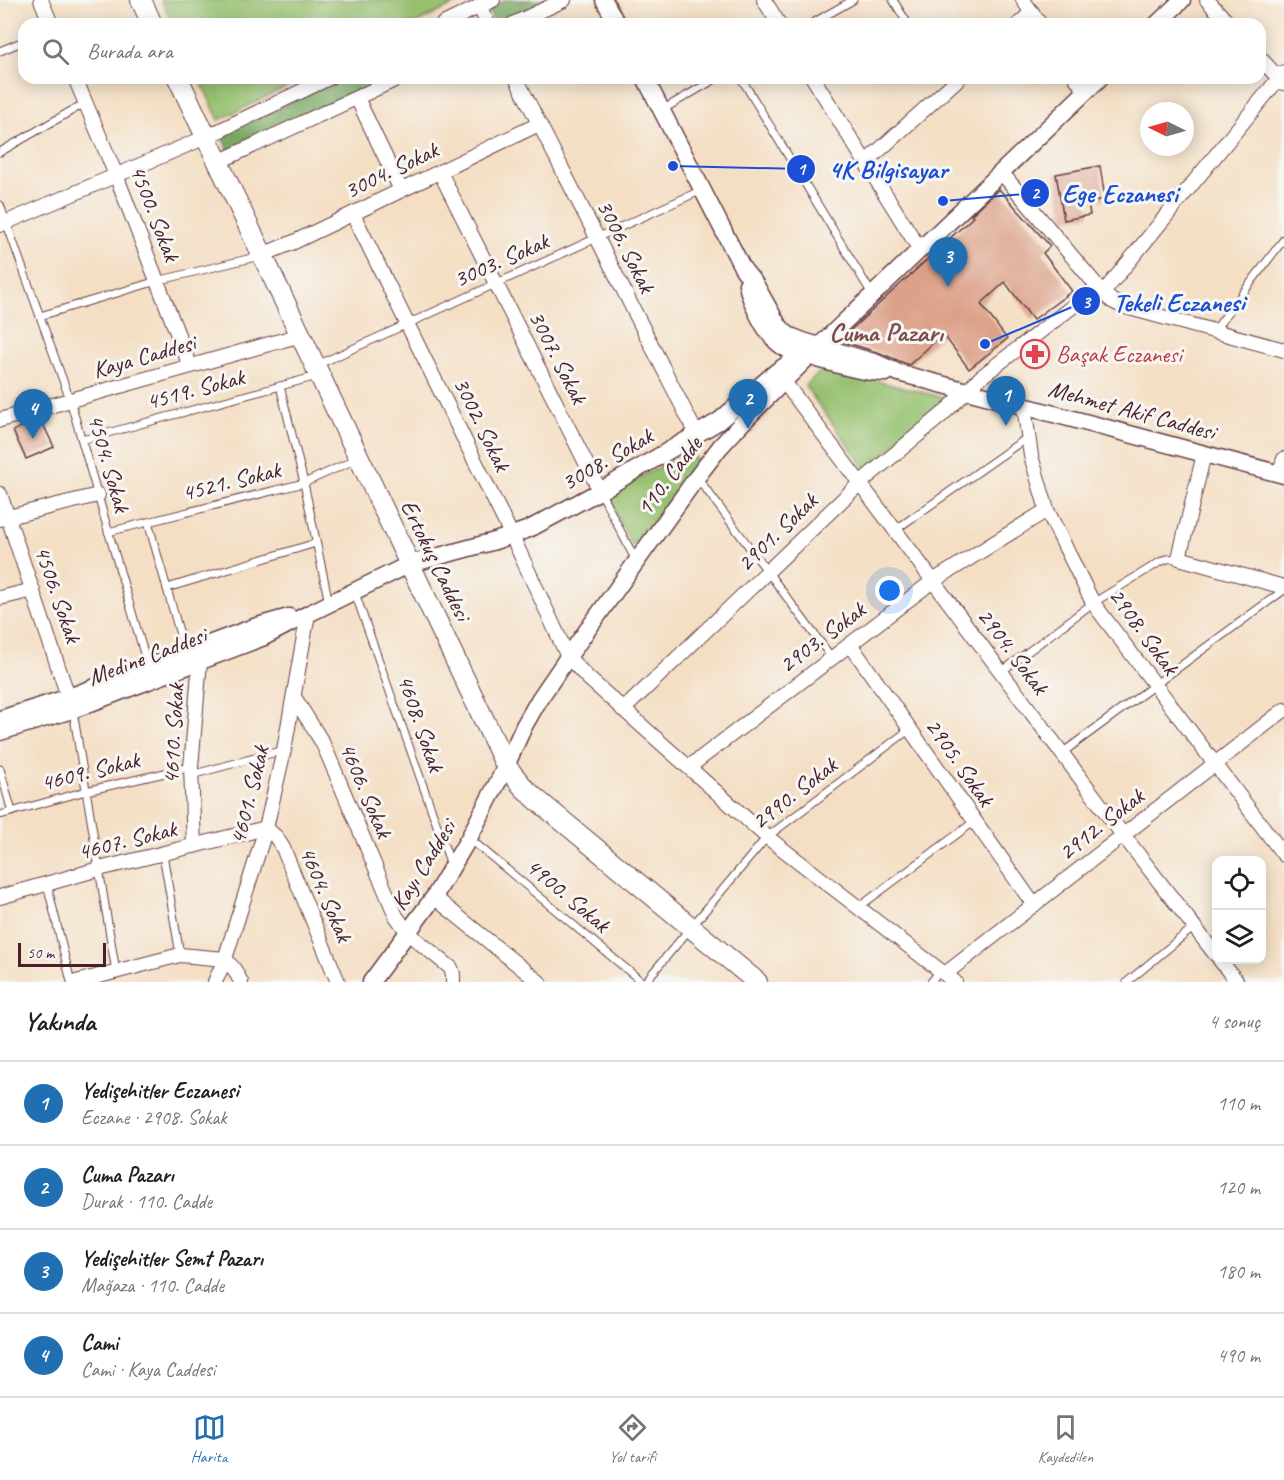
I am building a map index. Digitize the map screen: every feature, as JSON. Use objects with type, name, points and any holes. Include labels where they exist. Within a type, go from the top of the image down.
[{"type":"main road","points":[[141,0],[149,18]]},
{"type":"main road","name":"Ertokuş Caddesi","points":[[181,84],[506,766],[536,799],[757,982]]},
{"type":"street","points":[[41,0],[48,18]]},
{"type":"street","points":[[455,18],[493,0]]},
{"type":"street","points":[[526,18],[564,0]]},
{"type":"street","points":[[604,0],[614,18]]},
{"type":"street","points":[[764,0],[775,18]]},
{"type":"street","points":[[1163,18],[1182,0]]},
{"type":"street","points":[[1207,0],[1224,18]]},
{"type":"street","points":[[480,6],[485,18]]},
{"type":"street","points":[[1266,64],[1282,79]]},
{"type":"street","name":"2901. Sokak","points":[[623,710],[860,483],[943,414],[998,363],[1100,290],[1282,79]]},
{"type":"street","name":"4500. Sokak","points":[[78,84],[116,175],[190,366]]},
{"type":"street","points":[[3,224],[206,137],[316,84]]},
{"type":"street","points":[[218,162],[386,84]]},
{"type":"street","name":"3006. Sokak","points":[[519,84],[697,435]]},
{"type":"street","name":"Mehmet Akif Caddesi","points":[[648,84],[743,269],[782,330],[814,351]]},
{"type":"street","points":[[817,84],[920,250]]},
{"type":"street","points":[[865,163],[947,84]]},
{"type":"street","name":"110. Cadde","points":[[506,766],[524,726],[568,657],[697,477],[780,376],[814,351],[1001,172],[1081,85]]},
{"type":"street","points":[[357,98],[401,190]]},
{"type":"street","name":"3004. Sokak","points":[[262,255],[294,242],[539,124]]},
{"type":"street","name":"3007. Sokak","points":[[440,172],[600,491]]},
{"type":"street","points":[[1001,172],[1100,290],[1112,301],[1122,306],[1284,350]]},
{"type":"street","name":"3002. Sokak","points":[[353,213],[512,536],[568,657],[623,710],[767,837],[947,976]]},
{"type":"street","name":"Mehmet Akif Caddesi","points":[[743,269],[753,305],[768,332],[785,349],[814,351],[877,363],[898,373],[1204,454],[1282,469]]},
{"type":"street","points":[[768,332],[777,352],[780,376]]},
{"type":"street","name":"Kaya Caddesi","points":[[0,420],[301,335]]},
{"type":"street","name":"3008. Sokak","points":[[410,564],[512,536],[551,518],[697,435],[780,376]]},
{"type":"street","name":"2904. Sokak","points":[[780,376],[1212,951]]},
{"type":"street","name":"2908. Sokak","points":[[1024,406],[1036,474],[1047,510],[1093,603],[1284,855]]},
{"type":"street","points":[[1204,454],[1179,558],[1284,588]]},
{"type":"street","name":"4506. Sokak","points":[[0,494],[4,518],[33,591],[71,703]]},
{"type":"street","points":[[4,518],[98,495]]},
{"type":"street","name":"2903. Sokak","points":[[688,767],[933,580],[1047,510]]},
{"type":"street","name":"Medine Caddesi","points":[[0,719],[71,703],[200,661],[264,637],[410,564]]},
{"type":"street","points":[[0,598],[33,591]]},
{"type":"street","name":"Medine Caddesi","points":[[0,732],[71,703],[148,667],[269,622],[308,614]]},
{"type":"street","name":"4601. Sokak","points":[[214,982],[225,959],[266,828],[284,750],[308,614]]},
{"type":"street","name":"2905. Sokak","points":[[850,644],[1034,905]]},
{"type":"street","name":"4610. Sokak","points":[[194,846],[191,771],[200,661]]},
{"type":"street","name":"4606. Sokak","points":[[294,697],[325,748],[400,924],[451,968],[453,982]]},
{"type":"street","name":"2912. Sokak","points":[[947,976],[1034,905],[1284,710]]},
{"type":"street","name":"Kayı Caddesi","points":[[371,982],[434,897],[469,838],[506,766]]},
{"type":"street","name":"4607. Sokak","points":[[0,897],[99,869],[266,828]]},
{"type":"street","name":"4604. Sokak","points":[[266,828],[283,848],[338,982]]},
{"type":"street","points":[[434,897],[539,982]]},
{"type":"street","points":[[76,982],[180,955],[225,959],[241,982]]},
{"type":"street","points":[[1223,964],[1237,982]]},
{"type":"lane","points":[[822,18],[853,0]]},
{"type":"lane","points":[[893,0],[904,18]]},
{"type":"lane","points":[[0,51],[18,43]]},
{"type":"lane","points":[[661,110],[706,84]]},
{"type":"lane","points":[[745,84],[873,294]]},
{"type":"lane","points":[[0,152],[86,103]]},
{"type":"lane","name":"3003. Sokak","points":[[317,370],[408,324],[702,190]]},
{"type":"lane","name":"4504. Sokak","points":[[0,205],[3,224],[40,316],[70,400],[148,667]]},
{"type":"lane","points":[[1214,331],[1284,239]]},
{"type":"lane","points":[[40,316],[157,281],[262,255]]},
{"type":"lane","name":"4519. Sokak","points":[[82,440],[280,386],[317,370]]},
{"type":"lane","points":[[280,386],[304,483],[329,603]]},
{"type":"lane","points":[[895,530],[1028,436]]},
{"type":"lane","name":"4521. Sokak","points":[[108,532],[304,483],[359,458]]},
{"type":"lane","points":[[697,477],[832,658]]},
{"type":"lane","name":"3007. Sokak","points":[[600,491],[636,562]]},
{"type":"lane","points":[[148,522],[185,653]]},
{"type":"lane","points":[[166,588],[316,543]]},
{"type":"lane","points":[[1001,672],[1093,603],[1160,562],[1179,558]]},
{"type":"lane","points":[[1062,753],[1284,588]]},
{"type":"lane","name":"4608. Sokak","points":[[355,591],[452,868]]},
{"type":"lane","points":[[71,703],[116,972]]},
{"type":"lane","name":"2990. Sokak","points":[[643,982],[767,837],[910,729]]},
{"type":"lane","name":"4609. Sokak","points":[[0,815],[86,791],[284,750]]},
{"type":"lane","points":[[0,769],[12,812]]},
{"type":"lane","points":[[859,907],[975,821]]},
{"type":"lane","name":"4900. Sokak","points":[[469,838],[643,982]]},
{"type":"lane","points":[[163,854],[180,955]]},
{"type":"lane","points":[[46,884],[71,982]]},
{"type":"lane","points":[[1127,982],[1194,927]]},
{"type":"lane","name":"2912. Sokak","points":[[931,982],[947,976]]},
{"type":"green space","points":[[161,0],[463,0],[427,18],[170,18]]},
{"type":"green space","points":[[507,0],[552,0],[514,18],[492,18],[488,9]]},
{"type":"green space","points":[[202,84],[293,84],[219,120]]},
{"type":"green space","points":[[328,84],[373,84],[229,152],[221,135]]},
{"type":"green space","points":[[824,368],[950,399],[866,469],[805,386]]},
{"type":"green space","points":[[690,451],[698,462],[633,547],[606,495]]},
{"type":"building","points":[[1100,166],[1105,199],[1088,202],[1090,215],[1064,220],[1056,174]]},
{"type":"building","points":[[999,189],[1050,246],[1043,253],[1072,291],[1033,320],[1005,282],[981,304],[1007,339],[969,369],[943,334],[909,365],[841,339],[973,217],[971,215]]},
{"type":"building","points":[[26,424],[29,431],[43,424],[54,447],[26,459],[13,431]]},
{"type":"place","name":"4K Bilgisayar","points":[[673,166]]},
{"type":"place","name":"Ege Eczanesi","points":[[943,201]]},
{"type":"place","name":"Yedişehitler Semt Pazarı","points":[[948,287]]},
{"type":"place","name":"Tekeli Eczanesi","points":[[985,344]]},
{"type":"place","name":"Başak Eczanesi","points":[[1035,354]]},
{"type":"place","name":"Yedişehitler Eczanesi","points":[[1006,426]]},
{"type":"place","name":"Cuma Pazarı","points":[[748,429]]},
{"type":"place","name":"Cami","points":[[33,439]]},
{"type":"district","name":"Cuma Pazarı","points":[[886,332]]}]
